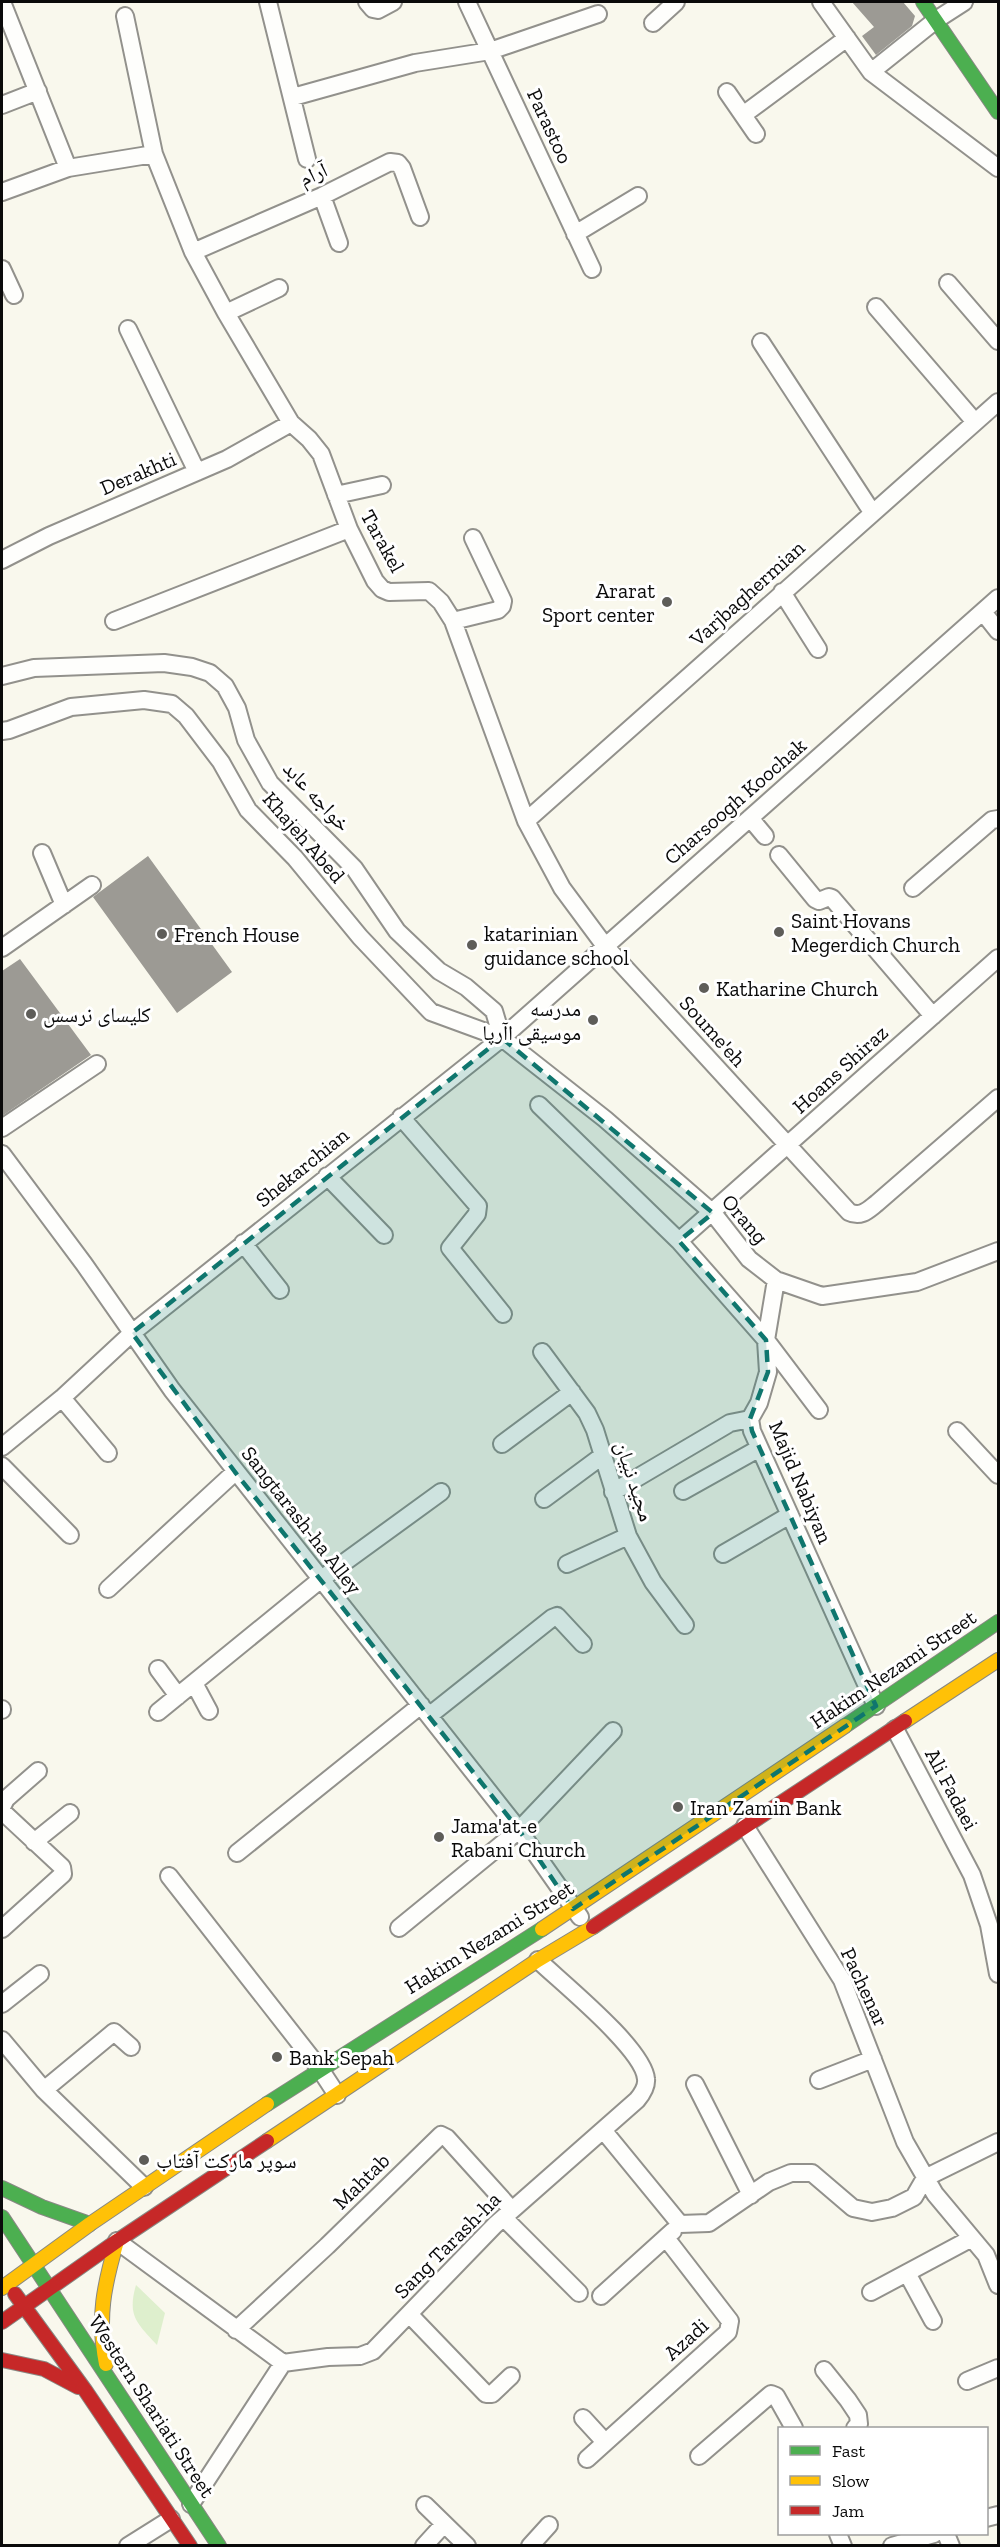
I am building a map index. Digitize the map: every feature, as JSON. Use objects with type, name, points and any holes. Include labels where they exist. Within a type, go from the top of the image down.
[{"type":"main road","points":[[923,2],[997,106]]},
{"type":"main road","name":"Hakim Nezami Street","points":[[4,2282],[34,2265],[90,2224],[320,2069],[573,1909],[999,1622]]},
{"type":"main road","points":[[2,2322],[117,2241],[538,1960],[590,1929],[999,1660]]},
{"type":"main road","points":[[2,2188],[42,2207],[90,2224]]},
{"type":"main road","name":"Western Shariati Street","points":[[2,2217],[219,2546]]},
{"type":"main road","points":[[110,2378],[100,2336],[102,2292],[117,2241]]},
{"type":"main road","points":[[4,2282],[85,2391],[190,2546]]},
{"type":"main road","points":[[2,2360],[44,2369],[85,2391]]},
{"type":"street","points":[[2,2],[68,168]]},
{"type":"street","points":[[268,2],[307,159]]},
{"type":"street","points":[[367,2],[373,9],[378,10],[393,2]]},
{"type":"street","name":"Parastoo","points":[[467,2],[592,269]]},
{"type":"street","points":[[653,23],[676,2]]},
{"type":"street","points":[[821,2],[871,72],[999,168]]},
{"type":"street","points":[[871,72],[936,20],[964,2]]},
{"type":"street","points":[[292,97],[415,63],[490,51],[598,14]]},
{"type":"street","name":"Tarakel","points":[[125,16],[154,154],[193,252],[291,423],[316,446],[349,529],[375,581],[381,589],[389,592],[429,591],[441,602],[453,621],[526,821],[562,888],[605,946]]},
{"type":"street","points":[[743,115],[847,38]]},
{"type":"street","points":[[2,105],[38,91]]},
{"type":"street","points":[[727,92],[756,134]]},
{"type":"street","points":[[2,192],[68,168],[154,154]]},
{"type":"street","name":"آرام","points":[[193,252],[321,196],[390,162],[398,163],[402,168],[420,217]]},
{"type":"street","points":[[321,196],[339,243]]},
{"type":"street","points":[[575,234],[638,196]]},
{"type":"street","points":[[2,269],[14,295]]},
{"type":"street","points":[[948,283],[999,341]]},
{"type":"street","points":[[226,313],[279,288]]},
{"type":"street","points":[[876,307],[975,422]]},
{"type":"street","points":[[128,329],[197,472]]},
{"type":"street","points":[[761,342],[872,512]]},
{"type":"street","name":"Varjbaghermian","points":[[526,821],[872,512],[999,402]]},
{"type":"street","name":"Derakhti","points":[[2,560],[49,536],[227,459],[291,423]]},
{"type":"street","points":[[336,495],[382,485]]},
{"type":"street","points":[[114,621],[349,529]]},
{"type":"street","points":[[453,621],[498,610],[502,606],[503,601],[473,538]]},
{"type":"street","points":[[782,592],[818,649]]},
{"type":"street","name":"Charsoogh Koochak","points":[[502,1038],[999,598]]},
{"type":"street","points":[[983,612],[999,631]]},
{"type":"street","name":"خواجه عابد","points":[[2,676],[34,668],[164,663],[192,667],[210,673],[225,686],[233,701],[246,740],[270,783],[354,868],[397,931],[439,971],[466,987],[494,1011],[502,1038]]},
{"type":"street","name":"Khajeh Abed","points":[[2,731],[71,707],[144,700],[172,704],[186,716],[221,762],[248,810],[295,858],[360,937],[431,1012],[502,1038]]},
{"type":"street","points":[[750,818],[765,836]]},
{"type":"street","points":[[913,888],[992,820],[999,819]]},
{"type":"street","points":[[42,853],[64,904]]},
{"type":"street","points":[[779,855],[815,899],[819,901],[832,898],[933,1016]]},
{"type":"street","points":[[2,948],[92,885]]},
{"type":"street","name":"Soume'eh","points":[[605,946],[849,1212],[855,1215],[860,1215],[877,1203],[999,1098]]},
{"type":"street","name":"Hoans Shiraz","points":[[679,1241],[999,958]]},
{"type":"street","name":"Shekarchian","points":[[2,1446],[62,1398],[132,1333],[502,1038]]},
{"type":"street","name":"Orang","points":[[502,1038],[605,1119],[712,1213],[749,1259],[776,1280],[822,1296],[917,1282],[999,1251]]},
{"type":"street","points":[[2,1128],[97,1064]]},
{"type":"street","points":[[539,1105],[679,1241],[766,1340],[819,1410]]},
{"type":"street","points":[[401,1117],[478,1206],[477,1214],[450,1248],[503,1314]]},
{"type":"street","name":"Sangtarash-ha Alley","points":[[2,1154],[172,1390],[519,1830],[573,1909],[590,1929]]},
{"type":"street","points":[[327,1176],[384,1235]]},
{"type":"street","points":[[243,1243],[280,1290]]},
{"type":"street","points":[[750,1419],[759,1403],[768,1371],[766,1340],[776,1280]]},
{"type":"street","name":"مجید نبیان","points":[[542,1352],[587,1413],[628,1536],[653,1582],[685,1625]]},
{"type":"street","points":[[501,1444],[572,1392]]},
{"type":"street","points":[[62,1398],[108,1453]]},
{"type":"street","name":"Majid Nabiyan","points":[[614,1492],[730,1423],[750,1419],[758,1449],[876,1706]]},
{"type":"street","points":[[957,1431],[999,1475]]},
{"type":"street","points":[[683,1491],[758,1449]]},
{"type":"street","points":[[544,1499],[603,1456]]},
{"type":"street","points":[[2,1467],[70,1535]]},
{"type":"street","points":[[108,1589],[235,1472]]},
{"type":"street","points":[[158,1712],[320,1580],[441,1492]]},
{"type":"street","points":[[723,1554],[790,1515]]},
{"type":"street","points":[[567,1564],[628,1536]]},
{"type":"street","points":[[237,1852],[425,1710],[552,1618],[556,1616],[562,1619],[583,1644]]},
{"type":"street","points":[[158,1669],[178,1696]]},
{"type":"street","points":[[194,1683],[209,1711]]},
{"type":"street","name":"Ali Fadaei","points":[[895,1729],[972,1875],[991,1906],[998,1971]]},
{"type":"street","points":[[399,1928],[519,1830],[613,1731]]},
{"type":"street","points":[[2,1929],[63,1874],[62,1867],[3,1812],[2,1807],[6,1799],[38,1771]]},
{"type":"street","points":[[34,1842],[70,1813]]},
{"type":"street","name":"Pachenar","points":[[745,1826],[842,1980],[905,2142],[935,2194],[986,2255],[999,2286]]},
{"type":"street","points":[[169,1876],[337,2094]]},
{"type":"street","name":"Sang Tarash-ha","points":[[283,2363],[367,2355],[508,2214],[641,2095],[647,2081],[635,2054],[538,1960]]},
{"type":"street","points":[[2,2004],[40,1974]]},
{"type":"street","points":[[44,2090],[114,2032],[131,2047]]},
{"type":"street","points":[[2,2040],[44,2090],[144,2187]]},
{"type":"street","points":[[819,2080],[873,2059]]},
{"type":"street","points":[[695,2084],[751,2195]]},
{"type":"street","points":[[603,2130],[680,2224]]},
{"type":"street","name":"Mahtab","points":[[236,2330],[327,2247],[441,2135],[447,2138],[508,2214]]},
{"type":"street","points":[[601,2296],[680,2224],[709,2223],[770,2182],[792,2173],[812,2173],[853,2208],[872,2212],[892,2208],[914,2198],[925,2178],[999,2142]]},
{"type":"street","points":[[508,2214],[579,2293]]},
{"type":"street","name":"Azadi","points":[[587,2459],[728,2332],[731,2326],[730,2321],[666,2238]]},
{"type":"street","points":[[871,2292],[972,2238]]},
{"type":"street","points":[[117,2241],[283,2363],[191,2504]]},
{"type":"street","points":[[907,2273],[933,2321]]},
{"type":"street","points":[[409,2314],[486,2394],[492,2394],[511,2376]]},
{"type":"street","points":[[967,2381],[999,2368]]},
{"type":"street","points":[[824,2370],[858,2415],[859,2424],[856,2427]]},
{"type":"street","points":[[699,2456],[771,2394],[776,2396],[793,2427]]},
{"type":"street","points":[[583,2418],[605,2442]]},
{"type":"street","points":[[425,2505],[467,2546]]},
{"type":"street","points":[[128,2546],[171,2519]]},
{"type":"street","points":[[424,2546],[444,2524]]},
{"type":"street","points":[[530,2546],[549,2525]]},
{"type":"street","points":[[894,2545],[930,2535]]},
{"type":"highlighted area","points":[[502,1038],[713,1213],[679,1241],[766,1340],[768,1372],[750,1419],[752,1431],[876,1706],[573,1909],[519,1830],[235,1472],[132,1333]]},
{"type":"green space","points":[[136,2285],[165,2313],[157,2345],[139,2325],[133,2312]]},
{"type":"building","points":[[852,2],[903,2],[915,16],[912,26],[876,55],[862,36],[874,27]]},
{"type":"building","name":"French House","points":[[148,856],[232,972],[177,1013],[93,897]]},
{"type":"building","name":"کلیسای نرسس","points":[[20,959],[91,1055],[2,1116],[2,971]]},
{"type":"traffic: fast","points":[[923,2],[998,112]]},
{"type":"traffic: fast","points":[[845,1726],[998,1622]]},
{"type":"traffic: fast","points":[[267,2104],[542,1929]]},
{"type":"traffic: fast","points":[[2,2188],[42,2207],[90,2224]]},
{"type":"traffic: fast","points":[[2,2217],[219,2546]]},
{"type":"traffic: slow","points":[[905,1721],[998,1660]]},
{"type":"traffic: slow","points":[[542,1929],[845,1726]]},
{"type":"traffic: slow","points":[[267,2141],[538,1960],[593,1927]]},
{"type":"traffic: slow","points":[[2,2288],[90,2224],[267,2104]]},
{"type":"traffic: slow","points":[[106,2364],[102,2332],[103,2302],[117,2241]]},
{"type":"traffic: jam","points":[[593,1927],[905,1721]]},
{"type":"traffic: jam","points":[[2,2322],[117,2241],[267,2141]]},
{"type":"traffic: jam","points":[[15,2294],[85,2390],[190,2546]]},
{"type":"traffic: jam","points":[[2,2360],[44,2369],[78,2387]]},
{"type":"place","name":"Ararat Sport center","points":[[667,602]]},
{"type":"place","name":"Saint Hovans Megerdich Church","points":[[779,932]]},
{"type":"place","name":"French House","points":[[162,934]]},
{"type":"place","name":"katarinian guidance school","points":[[472,945]]},
{"type":"place","name":"Katharine Church","points":[[704,988]]},
{"type":"place","name":"کلیسای نرسس","points":[[31,1014]]},
{"type":"place","name":"مدرسه موسیقی اآرپا","points":[[593,1020]]},
{"type":"place","name":"Iran Zamin Bank","points":[[678,1807]]},
{"type":"place","name":"Jama'at-e Rabani Church","points":[[439,1837]]},
{"type":"place","name":"Bank Sepah","points":[[277,2057]]},
{"type":"place","name":"سوپر مارکت آفتاب","points":[[144,2160]]}]
